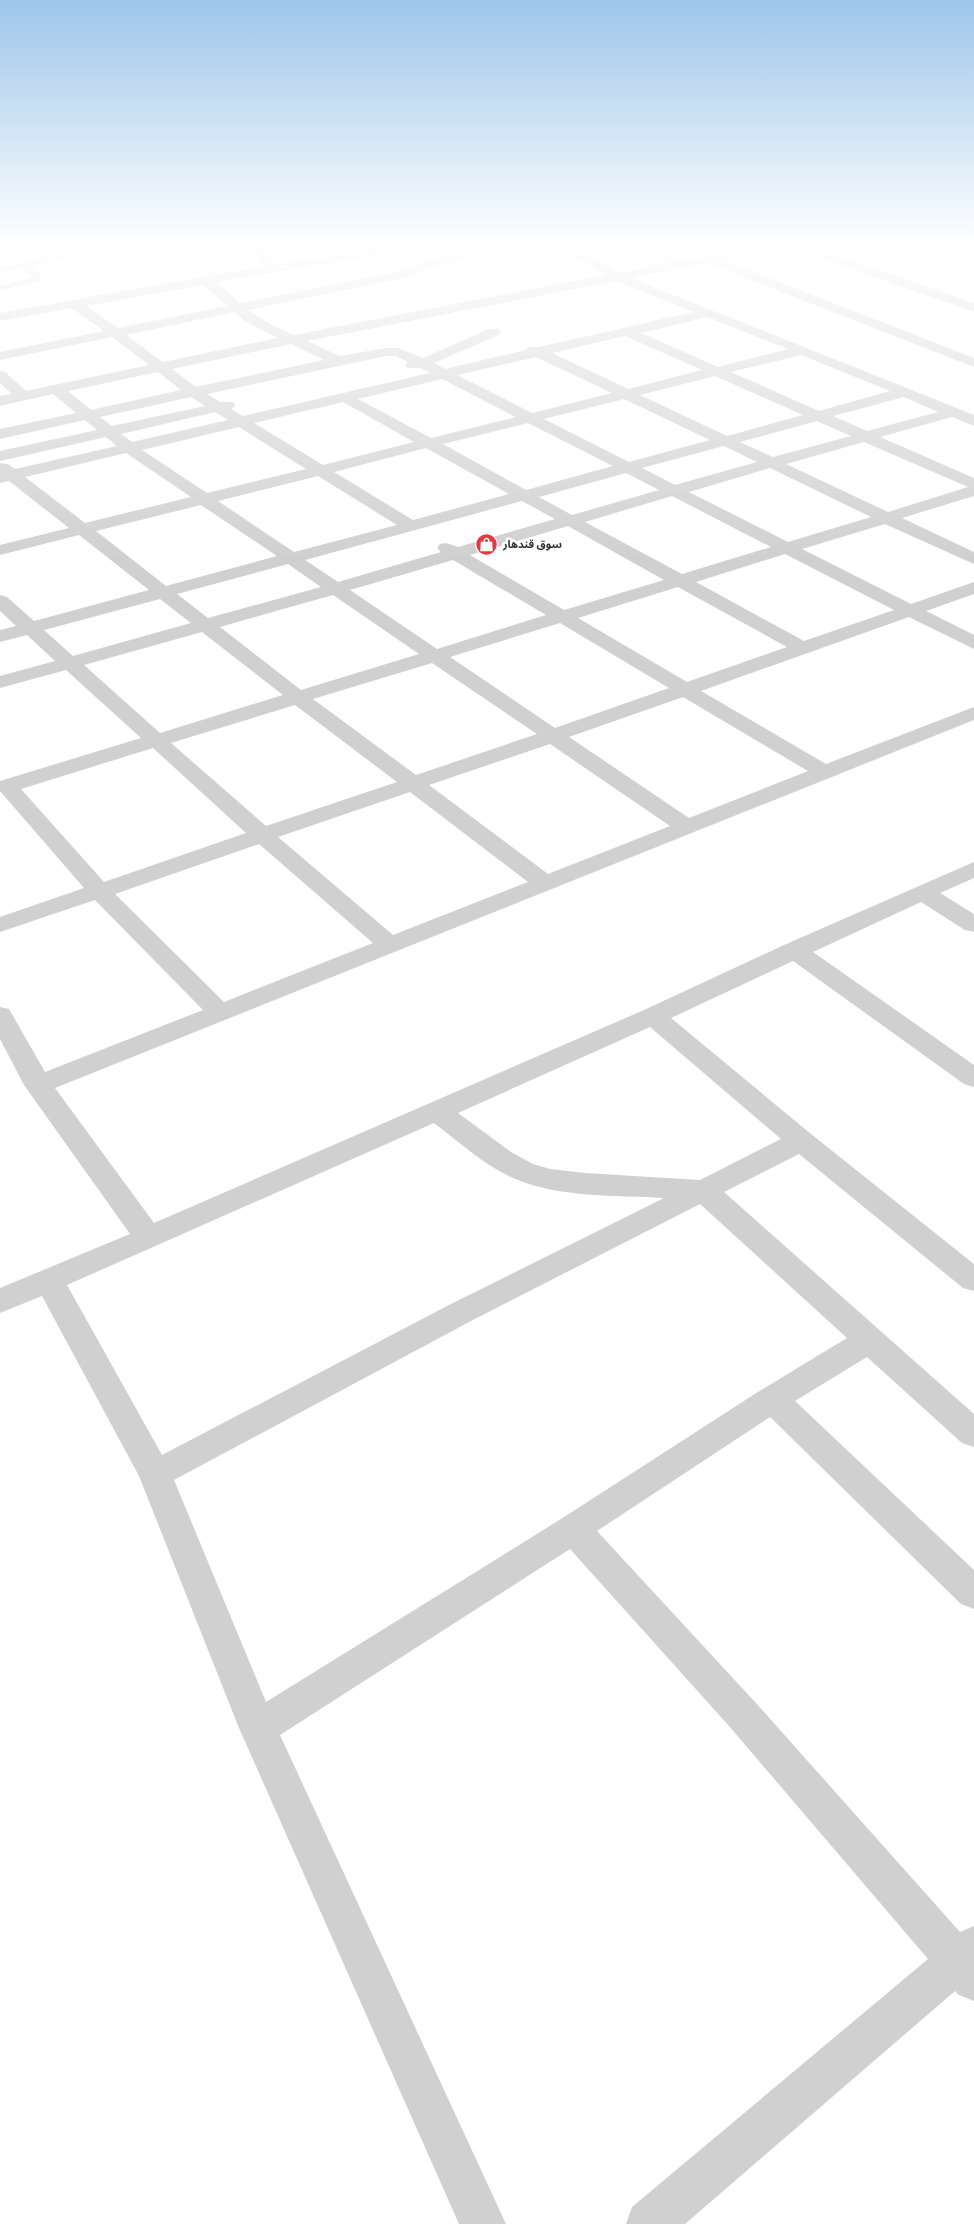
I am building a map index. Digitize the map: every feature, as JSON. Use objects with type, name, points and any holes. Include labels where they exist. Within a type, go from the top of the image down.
[{"type":"street","points":[[0,356],[25,351]]},
{"type":"street","points":[[136,351],[193,392],[319,471],[824,772]]},
{"type":"street","points":[[0,401],[240,351]]},
{"type":"street","points":[[315,351],[338,361]]},
{"type":"street","points":[[395,369],[423,363],[455,351]]},
{"type":"street","points":[[4,473],[128,448],[543,351]]},
{"type":"street","points":[[670,351],[974,484]]},
{"type":"street","points":[[0,550],[799,351]]},
{"type":"street","points":[[804,351],[974,421]]},
{"type":"street","points":[[943,351],[974,363]]},
{"type":"street","points":[[0,434],[338,361],[378,353],[398,352],[974,643]]},
{"type":"street","points":[[538,352],[770,464],[974,559]]},
{"type":"street","points":[[18,368],[0,373],[23,396]]},
{"type":"street","points":[[258,379],[275,388]]},
{"type":"street","points":[[56,389],[128,448],[293,558],[687,827]]},
{"type":"street","points":[[0,636],[628,469],[904,392]]},
{"type":"street","points":[[292,397],[308,406]]},
{"type":"street","points":[[346,398],[679,582],[803,648]]},
{"type":"street","points":[[0,456],[247,401]]},
{"type":"street","points":[[0,682],[954,412]]},
{"type":"street","points":[[4,473],[84,530],[299,698],[545,883]]},
{"type":"street","points":[[221,1014],[99,891],[3,787],[974,491]]},
{"type":"street","points":[[0,925],[552,736],[974,588]]},
{"type":"street","points":[[0,600],[262,835],[390,945]]},
{"type":"street","points":[[38,1085],[221,1014],[974,713]]},
{"type":"street","points":[[0,1301],[438,1112],[653,1016],[974,868]]},
{"type":"street","points":[[922,892],[974,925]]},
{"type":"street","points":[[793,950],[968,1067]]},
{"type":"street","points":[[0,1015],[38,1085],[149,1238]]},
{"type":"street","points":[[653,1016],[800,1141],[974,1280]]},
{"type":"street","points":[[438,1112],[501,1159],[523,1171],[549,1179],[585,1184],[704,1190],[974,1434]]},
{"type":"street","points":[[155,1474],[460,1313],[800,1141]]},
{"type":"street","points":[[49,1281],[155,1474],[258,1728],[483,2224]]},
{"type":"street","points":[[258,1728],[573,1529],[772,1399],[869,1340]]},
{"type":"street","points":[[772,1399],[974,1593]]},
{"type":"street","points":[[573,1529],[968,1962],[649,2224]]},
{"type":"place","name":"سوق قندهار","points":[[487,544]]}]
